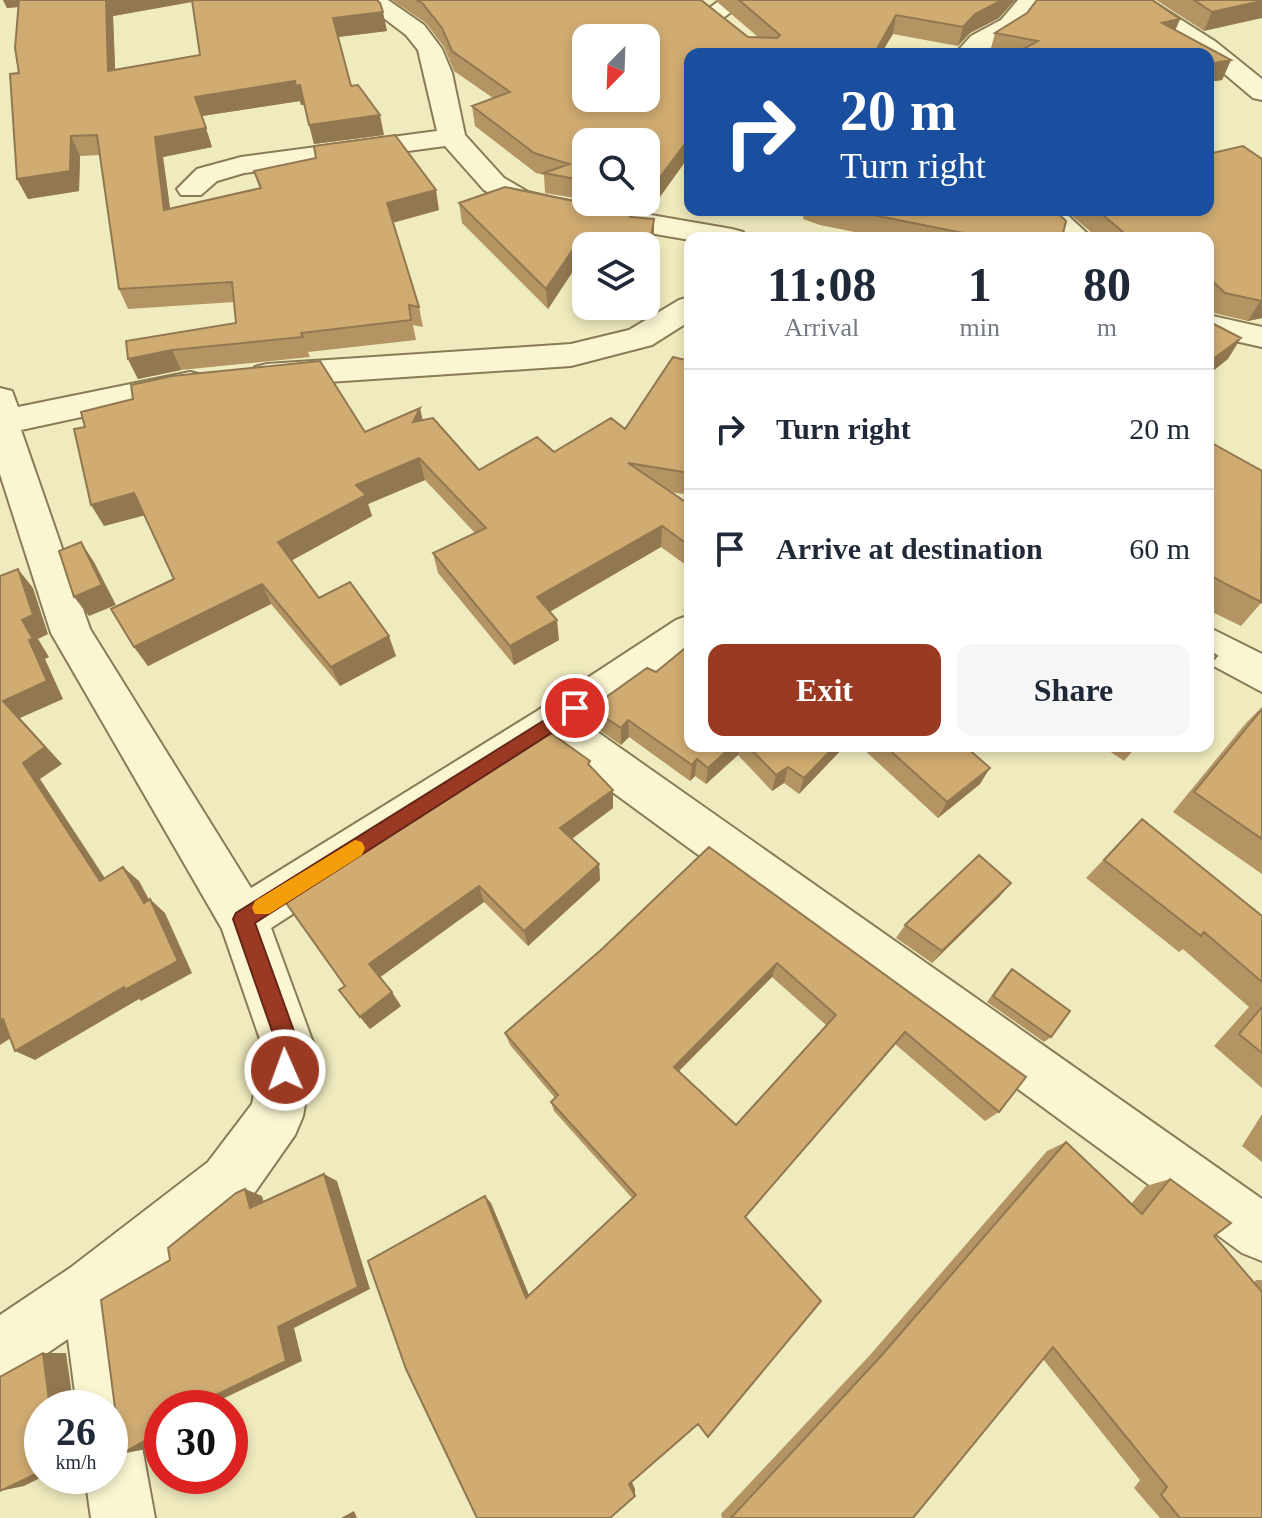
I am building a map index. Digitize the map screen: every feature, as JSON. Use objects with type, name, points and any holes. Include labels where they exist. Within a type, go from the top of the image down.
[{"type":"street","points":[[372,0],[415,30],[430,49],[439,73],[452,137],[494,184],[518,198],[622,222],[691,232]]},
{"type":"street","points":[[693,0],[726,6],[738,33]]},
{"type":"street","points":[[973,48],[1010,25],[1030,0]]},
{"type":"street","points":[[1134,0],[1208,48]]},
{"type":"street","points":[[1214,53],[1262,92]]},
{"type":"street","points":[[191,189],[207,175],[241,165],[452,137]]},
{"type":"street","points":[[1052,216],[1070,232]]},
{"type":"street","points":[[1,422],[182,384],[341,368],[571,355],[640,338],[684,311]]},
{"type":"street","points":[[1214,326],[1262,337]]},
{"type":"street","points":[[0,399],[1,422],[71,633],[243,919],[289,1048],[276,1116],[228,1182],[91,1289],[0,1350]]},
{"type":"street","points":[[243,919],[552,724],[684,635]]},
{"type":"street","points":[[1214,647],[1262,675]]},
{"type":"street","points":[[552,724],[1262,1233]]},
{"type":"street","points":[[91,1289],[105,1390]]},
{"type":"street","points":[[120,1494],[123,1518]]},
{"type":"building","points":[[19,0],[106,0],[108,71],[200,55],[192,0],[377,0],[383,12],[333,18],[351,86],[358,85],[380,115],[309,125],[300,85],[296,86],[295,81],[195,97],[206,128],[155,137],[164,210],[261,188],[254,171],[316,158],[314,146],[395,135],[436,190],[387,203],[419,307],[409,305],[411,320],[301,333],[303,337],[172,350],[128,359],[126,341],[236,323],[232,282],[119,289],[97,135],[71,136],[70,171],[17,179],[10,74],[19,73],[15,48]]},
{"type":"building","points":[[417,0],[701,0],[748,37],[777,38],[780,35],[739,0],[1002,0],[975,14],[963,27],[896,15],[877,48],[684,48],[684,145],[660,177],[660,128],[572,128],[572,178],[544,173],[569,164],[534,153],[472,106],[510,92],[452,51],[442,28]]},
{"type":"building","points":[[1037,0],[1152,0],[1180,19],[1162,23],[1209,48],[1025,48],[1038,41],[995,33],[1027,13]]},
{"type":"building","points":[[1194,0],[1262,0],[1262,1],[1212,12]]},
{"type":"building","points":[[1214,51],[1231,60],[1214,63]]},
{"type":"building","points":[[1243,146],[1262,159],[1262,301],[1225,293],[1214,283],[1214,232],[1123,232],[1104,216],[1214,216],[1214,153]]},
{"type":"building","points":[[505,187],[572,201],[572,216],[654,219],[652,232],[572,232],[572,251],[546,289],[459,203]]},
{"type":"building","points":[[878,216],[1061,216],[1066,221],[1063,232],[958,232]]},
{"type":"building","points":[[1214,324],[1241,338],[1214,358]]},
{"type":"building","points":[[673,357],[684,360],[684,472],[628,463],[684,501],[684,542],[662,526],[537,597],[557,620],[510,646],[433,553],[486,528],[419,458],[356,485],[366,495],[278,542],[319,598],[350,582],[389,636],[331,667],[262,584],[134,647],[111,609],[174,579],[134,493],[91,505],[74,429],[85,427],[81,412],[133,399],[131,385],[172,376],[320,361],[365,432],[420,408],[413,422],[433,418],[479,470],[537,437],[554,452],[611,418],[625,429]]},
{"type":"building","points":[[1214,444],[1262,471],[1261,602],[1214,577]]},
{"type":"building","points":[[81,542],[102,585],[74,597],[59,551]]},
{"type":"building","points":[[18,569],[33,615],[22,620],[33,639],[29,640],[47,681],[3,701],[45,747],[23,763],[100,881],[123,867],[144,903],[150,899],[178,961],[125,990],[124,987],[15,1051],[3,1019],[0,1021],[0,576]]},
{"type":"building","points":[[684,649],[684,752],[725,752],[708,768],[697,759],[692,765],[628,720],[621,728],[591,708],[647,668],[656,672]]},
{"type":"building","points":[[1262,709],[1262,839],[1194,792]]},
{"type":"building","points":[[548,731],[590,761],[588,764],[613,790],[560,828],[599,864],[524,931],[479,886],[369,964],[392,992],[360,1017],[339,990],[345,986],[284,900]]},
{"type":"building","points":[[754,752],[829,752],[804,778],[788,767],[776,775]]},
{"type":"building","points":[[892,752],[972,752],[990,768],[947,802]]},
{"type":"building","points":[[1142,819],[1262,916],[1262,982],[1204,932],[1201,936],[1104,860]]},
{"type":"building","points":[[709,847],[1026,1077],[999,1112],[905,1032],[745,1217],[821,1301],[708,1437],[698,1424],[629,1484],[635,1496],[610,1518],[477,1518],[406,1369],[368,1261],[485,1196],[526,1298],[636,1195],[551,1102],[558,1095],[505,1033],[602,949]],"holes":[[[777,963],[836,1015],[736,1125],[674,1067]]]},
{"type":"building","points":[[979,855],[1011,883],[942,951],[905,925]]},
{"type":"building","points":[[1012,969],[1070,1011],[1051,1037],[993,996]]},
{"type":"building","points":[[1262,1007],[1262,1053],[1239,1034]]},
{"type":"building","points":[[1066,1142],[1142,1214],[1170,1179],[1231,1223],[1214,1236],[1262,1292],[1262,1518],[1180,1518],[1161,1495],[1167,1487],[1053,1347],[913,1518],[731,1518],[882,1355]]},
{"type":"building","points":[[324,1174],[358,1287],[278,1327],[286,1361],[226,1390],[144,1390],[144,1441],[128,1450],[128,1390],[113,1390],[101,1300],[170,1260],[168,1248],[236,1193],[245,1189],[250,1208]]},
{"type":"building","points":[[43,1353],[48,1390],[24,1390],[24,1480],[0,1491],[0,1377]]},
{"type":"slow traffic","points":[[262,908],[355,848]]},
{"type":"route","points":[[285,1070],[289,1048],[243,919],[575,708]]}]
